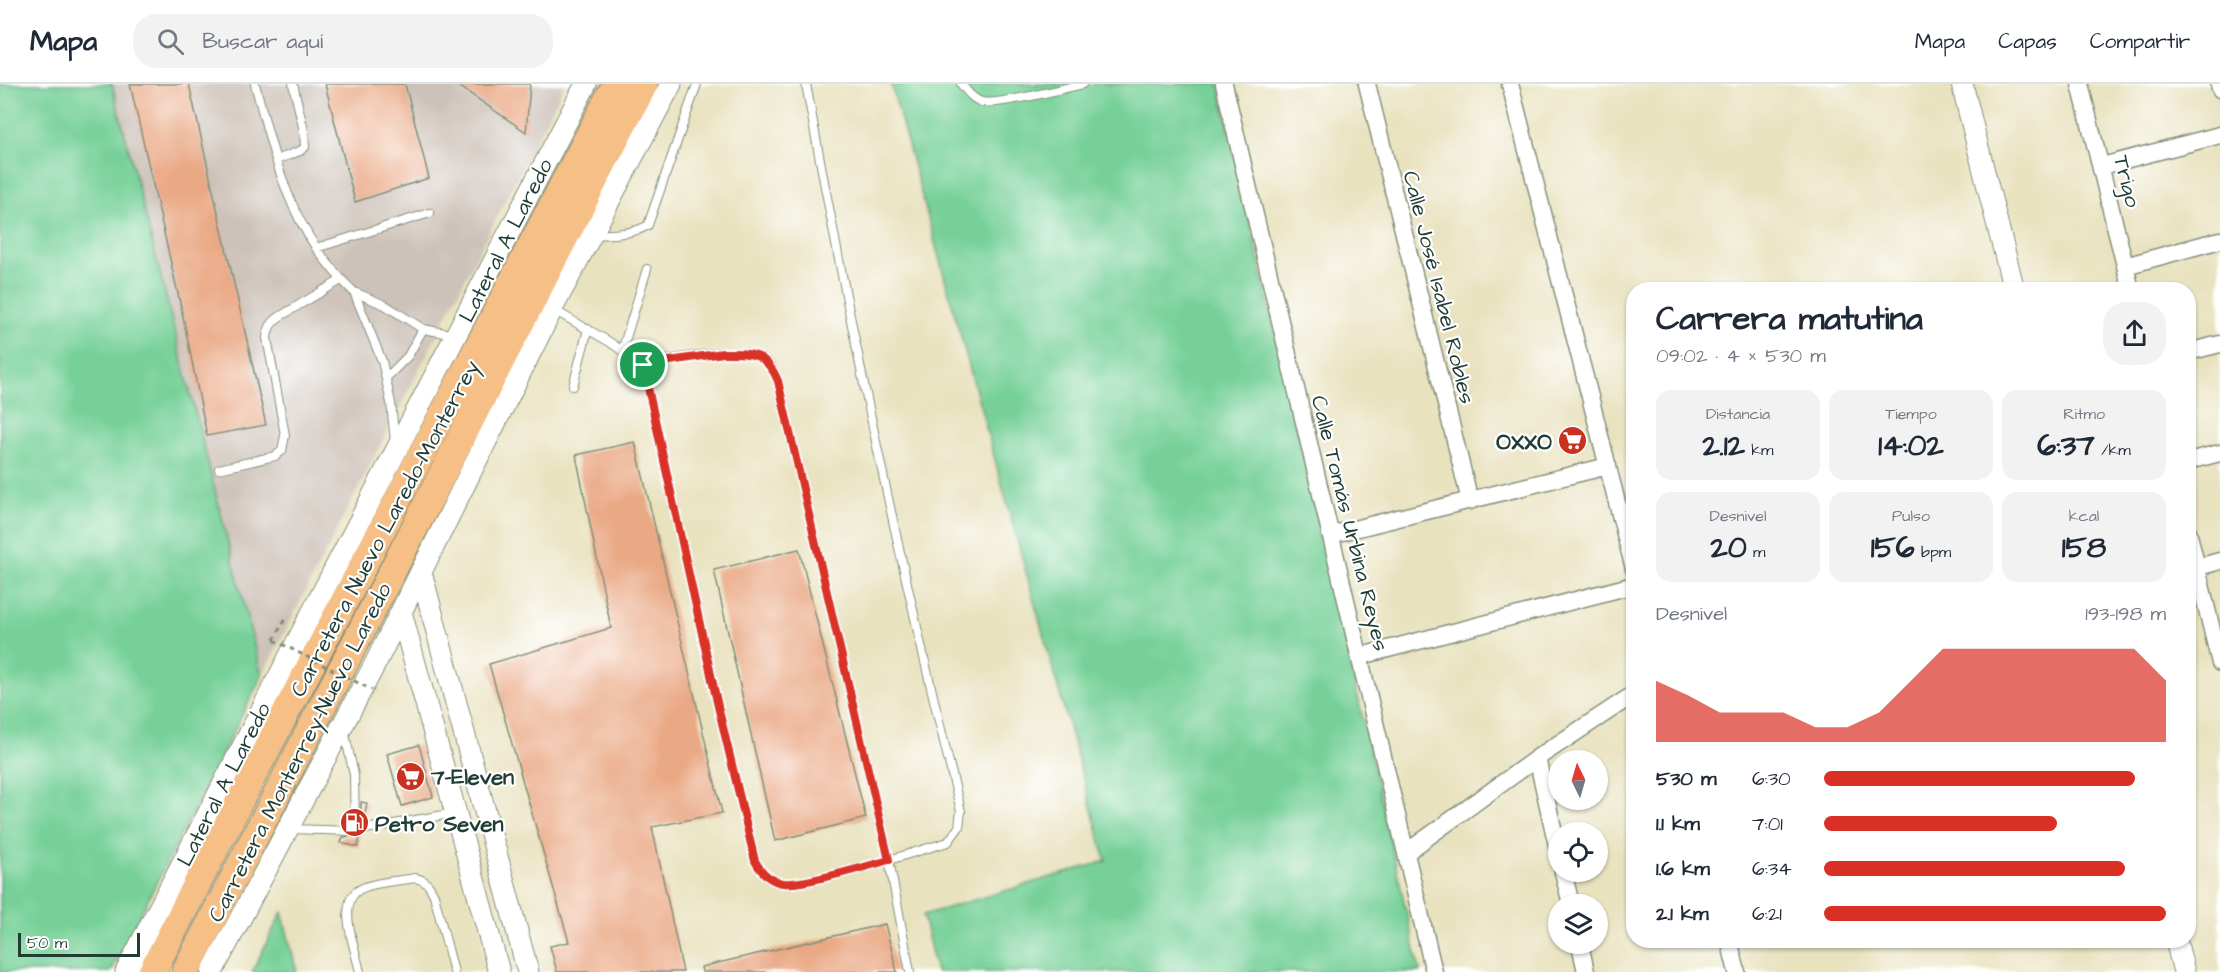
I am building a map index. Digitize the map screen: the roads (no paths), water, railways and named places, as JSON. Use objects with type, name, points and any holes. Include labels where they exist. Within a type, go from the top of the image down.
[{"type":"highway","name":"Carretera Nuevo Laredo-Monterrey","points":[[152,972],[616,84]]},
{"type":"highway","name":"Carretera Monterrey-Nuevo Laredo","points":[[185,972],[581,231],[644,84]]},
{"type":"street","name":"Lateral A Laredo","points":[[126,972],[586,84]]},
{"type":"street","points":[[581,231],[670,84]]},
{"type":"street","name":"Calle Tomás Urbina Reyes","points":[[1224,84],[1434,972]]},
{"type":"street","name":"Calle José Isabel Robles","points":[[1367,84],[1470,501]]},
{"type":"street","points":[[1510,84],[1626,537]]},
{"type":"street","points":[[1962,84],[2012,282]]},
{"type":"street","name":"Trigo","points":[[2080,84],[2102,165],[2129,282]]},
{"type":"street","points":[[2219,84],[2220,89]]},
{"type":"street","points":[[2102,165],[2220,135]]},
{"type":"street","points":[[2125,266],[2220,240]]},
{"type":"street","points":[[212,972],[421,572],[542,304]]},
{"type":"street","points":[[2196,349],[2220,344]]},
{"type":"street","points":[[2196,459],[2220,453]]},
{"type":"street","points":[[1330,535],[1608,466]]},
{"type":"street","points":[[2196,560],[2220,663]]},
{"type":"street","points":[[2198,567],[2220,561]]},
{"type":"street","points":[[421,572],[528,972]]},
{"type":"street","points":[[1361,656],[1626,587]]},
{"type":"street","points":[[400,612],[499,972]]},
{"type":"street","points":[[1407,852],[1537,758],[1626,699]]},
{"type":"street","points":[[1537,758],[1552,822]]},
{"type":"street","points":[[1731,948],[1737,972]]},
{"type":"street","points":[[2178,948],[2184,972]]},
{"type":"street","points":[[1582,954],[1586,972]]},
{"type":"lane","points":[[255,84],[286,194],[316,248],[341,280],[354,292],[385,305],[423,329],[456,335]]},
{"type":"lane","points":[[276,160],[300,151],[304,147],[304,131],[293,84]]},
{"type":"lane","points":[[581,231],[626,232],[642,229],[648,225],[697,84]]},
{"type":"lane","points":[[643,365],[717,702],[755,861],[761,871],[784,884],[802,882],[948,842],[959,827],[961,811],[925,666],[844,293],[806,84]]},
{"type":"lane","points":[[961,84],[968,94],[981,102],[1004,100],[1083,84]]},
{"type":"lane","points":[[316,248],[430,213]]},
{"type":"lane","points":[[622,351],[646,269]]},
{"type":"lane","points":[[219,469],[275,456],[282,451],[285,435],[267,338],[268,330],[279,317],[341,280]]},
{"type":"lane","points":[[354,292],[387,377],[395,449]]},
{"type":"lane","points":[[542,304],[588,329],[643,365],[723,353],[747,353],[762,358],[772,366],[778,381],[889,860],[910,972]]},
{"type":"lane","points":[[387,377],[408,356],[423,329]]},
{"type":"lane","points":[[573,386],[588,329]]},
{"type":"lane","points":[[342,725],[350,749],[354,775],[355,831]]},
{"type":"lane","points":[[287,828],[355,831],[455,813]]},
{"type":"lane","points":[[360,972],[348,920],[350,898],[357,891],[367,887],[415,878],[422,879],[429,885],[434,895],[454,972]]},
{"type":"place","name":"OXXO","points":[[1573,441]]},
{"type":"place","name":"7-Eleven","points":[[410,776]]},
{"type":"place","name":"Petro Seven","points":[[354,823]]}]
